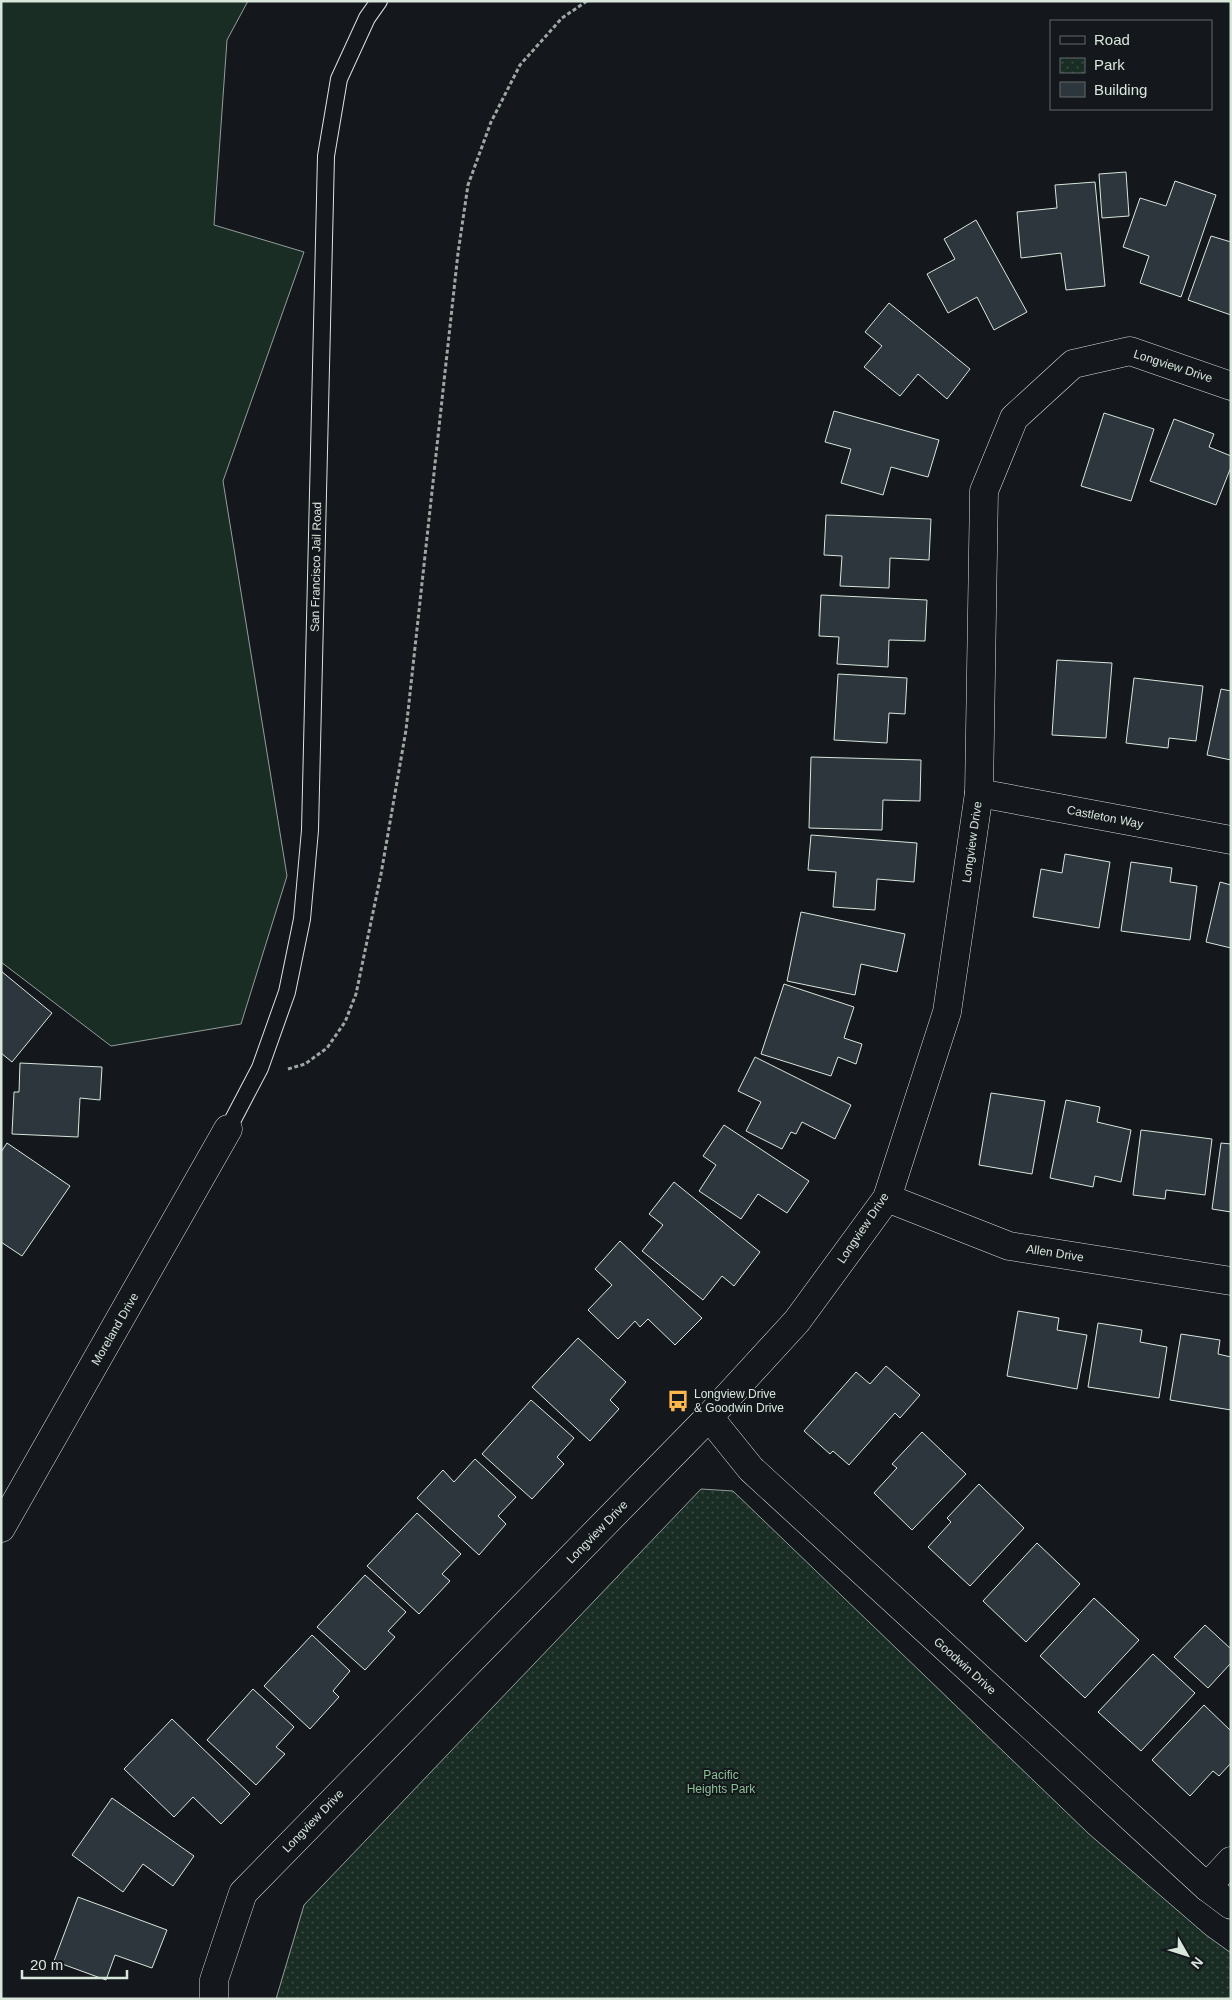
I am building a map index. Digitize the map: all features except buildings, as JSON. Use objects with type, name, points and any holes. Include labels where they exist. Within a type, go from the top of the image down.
[{"type":"street","name":"Longview Drive","points":[[214,1999],[214,1980],[243,1893],[709,1417],[797,1321],[887,1198],[947,1012],[979,793],[984,491],[1014,418],[1073,364],[1130,351],[1231,386]]},
{"type":"street","name":"Castleton Way","points":[[979,793],[1231,840]]},
{"type":"street","name":"Moreland Drive","points":[[1,1528],[228,1129]]},
{"type":"street","name":"Allen Drive","points":[[887,1198],[1009,1246],[1231,1281]]},
{"type":"street","name":"Goodwin Drive","points":[[709,1417],[751,1469],[1207,1887],[1231,1905]]},
{"type":"street","points":[[1207,1887],[1231,1861]]},
{"type":"lane","name":"San Francisco Jail Road","points":[[228,1129],[260,1068],[287,992],[302,919],[310,830],[326,156],[339,79],[367,18],[379,1]]},
{"type":"path","points":[[260,1068],[284,1071],[305,1064],[327,1048],[345,1022],[356,994],[381,874],[406,730],[458,253],[468,185],[491,122],[520,65],[562,18],[587,1]]},
{"type":"green space","points":[[1,1],[248,1],[227,40],[214,225],[304,252],[223,481],[287,876],[241,1024],[111,1046],[1,962]]},
{"type":"green space","name":"Pacific Heights Park","points":[[701,1489],[733,1491],[1089,1834],[1206,1935],[1231,1953],[1231,1999],[276,1999],[304,1905]]},
{"type":"place","name":"Longview Drive & Goodwin Drive","points":[[678,1401]]}]
